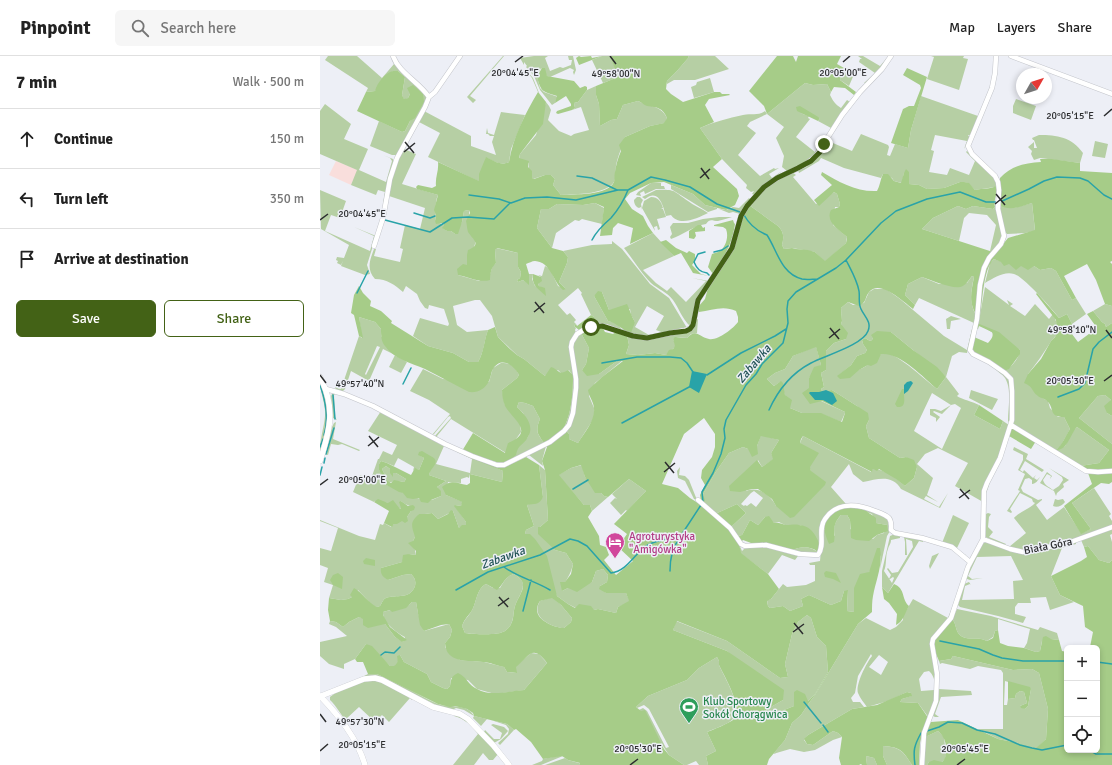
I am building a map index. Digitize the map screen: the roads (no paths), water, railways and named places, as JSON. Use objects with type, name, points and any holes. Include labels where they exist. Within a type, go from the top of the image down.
[{"type":"street","points":[[393,56],[398,65],[423,89],[429,97]]},
{"type":"street","points":[[374,246],[383,218],[390,178],[395,163],[429,97],[435,92],[460,56]]},
{"type":"street","points":[[326,389],[367,403],[445,444],[498,465],[508,464],[550,442],[567,428],[573,413],[576,396],[576,379],[571,347],[577,334],[596,325],[608,327],[640,338],[686,331],[690,329],[693,325],[698,300],[732,248],[741,216],[747,206],[764,187],[777,178],[805,165],[816,156],[842,115],[860,92],[877,75],[891,56]]},
{"type":"street","points":[[922,765],[924,733],[936,701],[937,674],[932,644],[933,639],[951,618],[970,562],[983,539],[985,525],[984,491],[1000,458],[1011,425],[1011,380],[999,368],[973,354],[970,347],[977,319],[980,285],[984,268],[989,258],[1001,244],[1004,236],[998,214],[999,188],[997,178],[972,154],[968,146],[992,88],[996,56]]},
{"type":"street","points":[[1011,56],[1112,94]]},
{"type":"street","points":[[320,377],[326,389],[330,404],[330,420],[327,439],[320,461]]},
{"type":"street","points":[[1011,425],[1086,471],[1112,471]]},
{"type":"street","points":[[700,502],[730,528],[741,544],[745,546],[766,545],[800,554],[818,555],[822,549],[821,529],[824,520],[832,512],[842,507],[856,505],[885,515],[889,519],[894,533],[922,538],[952,547],[970,562]]},
{"type":"street","name":"Biała Góra","points":[[983,539],[1022,552],[1068,544],[1112,526]]},
{"type":"street","points":[[365,765],[361,753],[352,736],[320,696],[364,679],[375,678],[382,680],[434,707],[460,714],[468,718],[509,765]]},
{"type":"water","points":[[692,371],[707,374],[699,393],[689,387]]},
{"type":"water","points":[[911,381],[913,383],[904,394],[904,385]]},
{"type":"water","points":[[826,390],[833,393],[837,401],[832,405],[823,400],[815,400],[809,393],[810,392]]},
{"type":"waterway","points":[[577,176],[592,178],[617,190]]},
{"type":"waterway","points":[[469,195],[499,199],[511,203],[525,198],[547,197],[576,200],[618,190],[628,190],[651,177],[690,187],[717,204],[740,212]]},
{"type":"waterway","name":"Zabawka","points":[[703,502],[702,492],[713,473],[721,454],[725,438],[724,429],[726,420],[746,385],[756,374],[762,364],[783,343],[788,323],[788,301],[796,292],[836,268],[846,260],[881,223],[896,211],[927,199],[960,192],[986,202],[1000,202],[1044,181],[1057,177],[1080,178],[1088,181],[1104,195],[1112,199]]},
{"type":"waterway","points":[[592,240],[603,225],[616,212],[628,190]]},
{"type":"waterway","points":[[385,220],[430,232],[452,218],[468,217],[494,219],[510,203]]},
{"type":"waterway","points":[[414,213],[430,218],[435,216]]},
{"type":"waterway","points":[[744,215],[754,227],[767,235],[780,261],[789,272],[802,279],[818,279]]},
{"type":"waterway","points":[[714,252],[722,250],[728,246]]},
{"type":"waterway","points":[[705,252],[698,254],[694,262],[699,270],[709,275]]},
{"type":"waterway","points":[[769,410],[781,389],[797,372],[811,363],[859,341],[868,331],[869,325],[861,309],[858,287],[854,275],[846,260]]},
{"type":"waterway","points":[[357,293],[368,271]]},
{"type":"waterway","points":[[707,375],[741,353],[786,329]]},
{"type":"waterway","points":[[1058,397],[1079,389],[1085,383],[1093,349],[1099,342],[1112,332]]},
{"type":"waterway","points":[[602,363],[637,357],[681,358],[687,363],[693,372]]},
{"type":"waterway","points":[[403,384],[411,368]]},
{"type":"waterway","points":[[320,385],[326,410],[326,429],[324,435]]},
{"type":"waterway","points":[[622,423],[691,386]]},
{"type":"waterway","points":[[333,395],[335,419]]},
{"type":"waterway","points":[[326,454],[334,428]]},
{"type":"waterway","points":[[320,447],[323,439]]},
{"type":"waterway","points":[[324,463],[325,458]]},
{"type":"waterway","points":[[320,475],[322,467]]},
{"type":"waterway","points":[[573,489],[588,480]]},
{"type":"waterway","name":"Zabawka","points":[[456,590],[488,572],[540,555],[570,539],[587,546],[611,573],[617,572],[627,565],[643,548],[648,545],[659,541],[680,537],[701,505]]},
{"type":"waterway","points":[[670,571],[672,554],[679,539]]},
{"type":"waterway","points":[[504,567],[515,574],[550,590]]},
{"type":"waterway","points":[[523,611],[531,580]]},
{"type":"waterway","points":[[940,641],[979,649],[1002,658],[1023,661],[1064,661]]},
{"type":"waterway","points":[[381,655],[385,652],[394,653],[400,647]]},
{"type":"waterway","points":[[1100,662],[1112,664]]},
{"type":"waterway","points":[[804,702],[821,723]]},
{"type":"waterway","points":[[927,731],[948,722],[962,723],[977,730],[995,734],[1020,745],[1032,748],[1042,750],[1064,746]]},
{"type":"waterway","points":[[823,725],[828,732]]},
{"type":"waterway","points":[[915,765],[915,748],[921,733]]},
{"type":"waterway","points":[[1094,753],[1112,754]]},
{"type":"place","name":"Agroturystyka \"Amigówka\"","points":[[615,559]]},
{"type":"place","name":"Klub Sportowy Sokół Chorągwica","points":[[689,724]]}]
